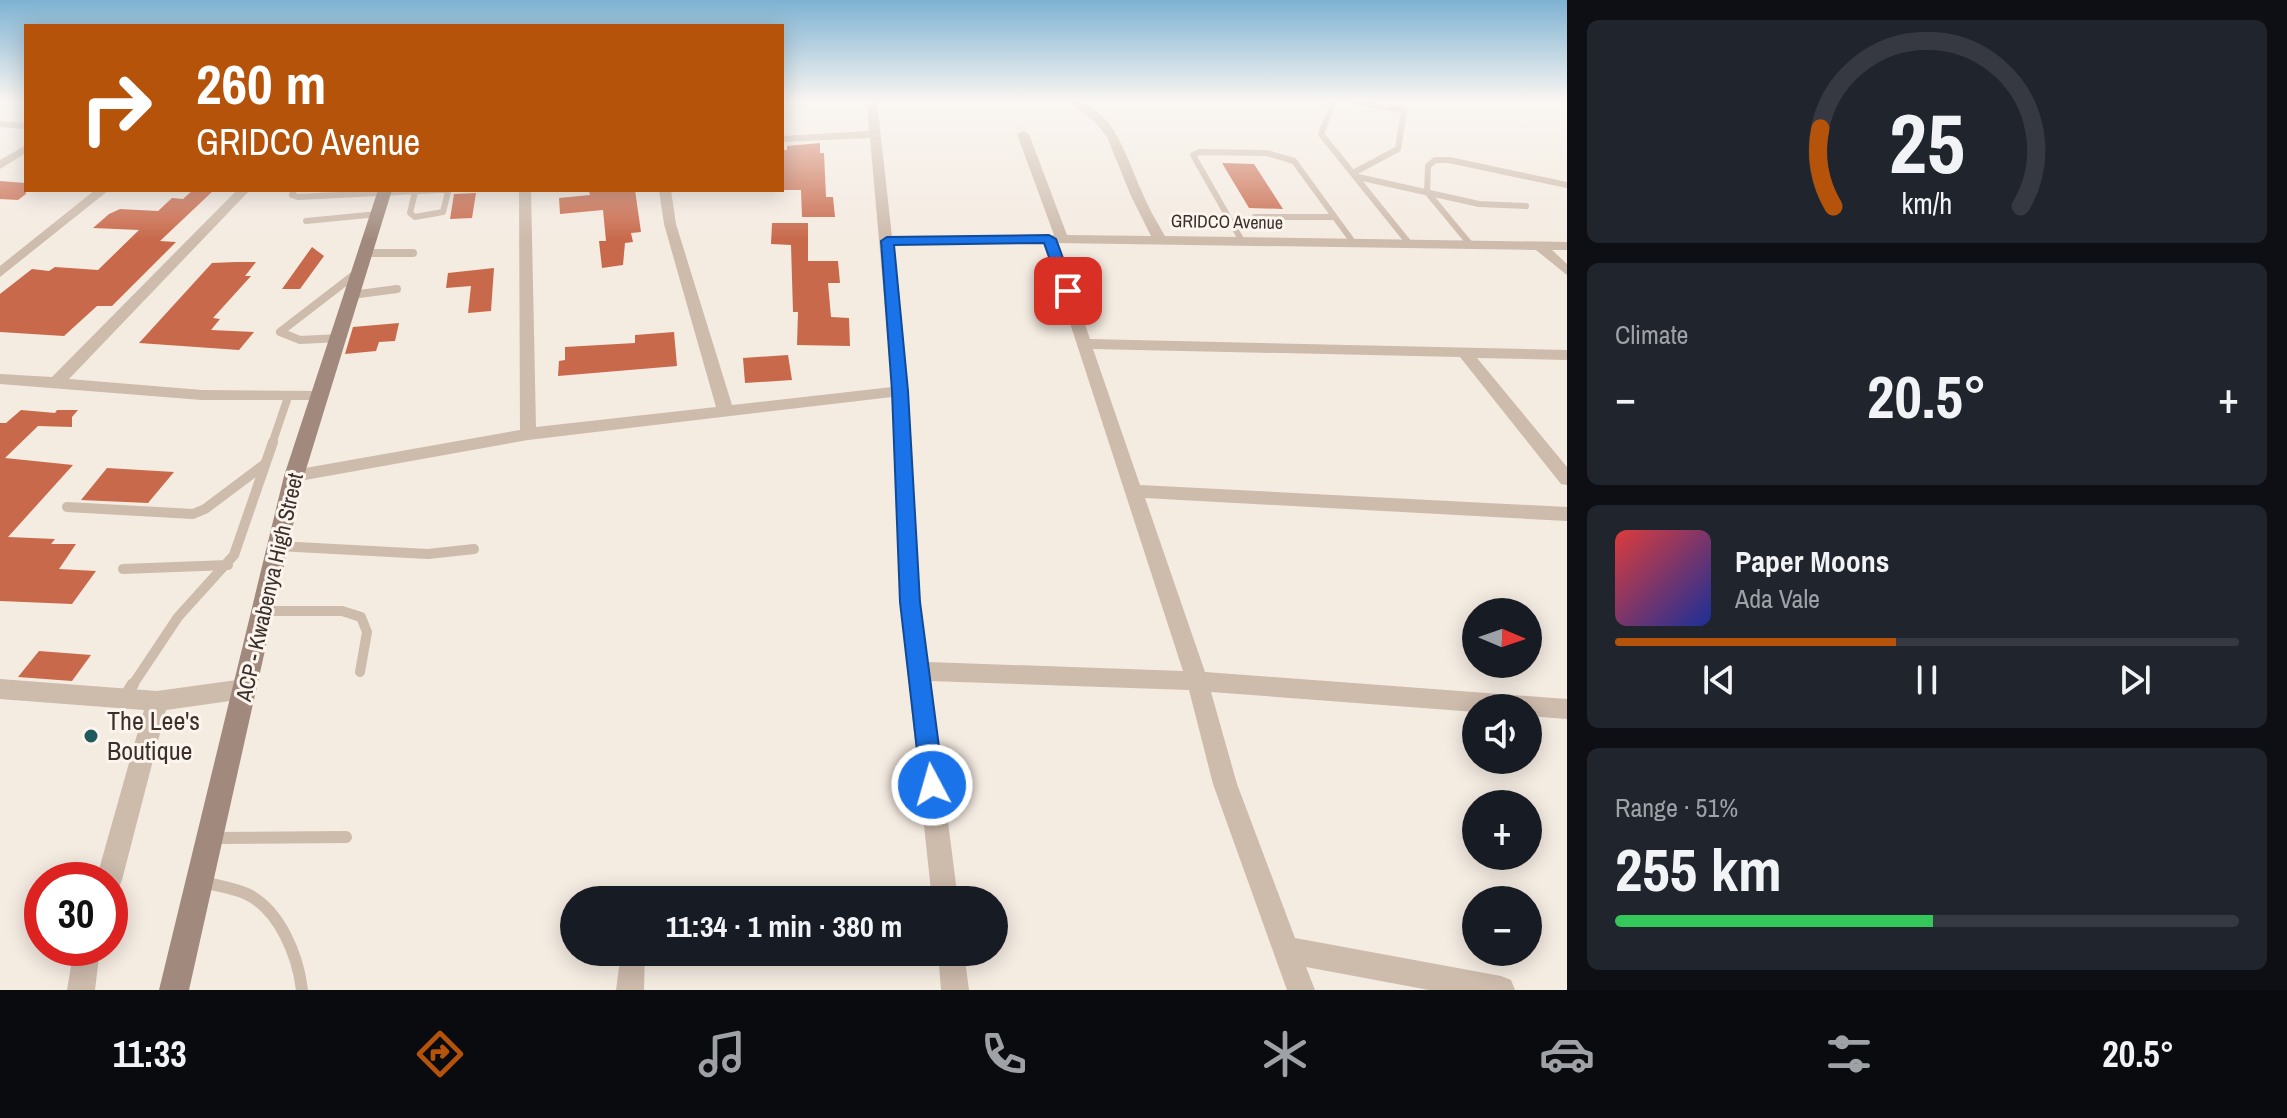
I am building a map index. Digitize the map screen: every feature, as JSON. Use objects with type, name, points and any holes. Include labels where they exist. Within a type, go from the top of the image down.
[{"type":"main road","name":"ACP - Kwabenya High Street","points":[[174,990],[294,476],[382,199]]},
{"type":"street","points":[[877,147],[900,391],[910,602],[943,886]]},
{"type":"street","points":[[1027,147],[1086,344],[1197,681],[1225,784],[1301,990]]},
{"type":"street","points":[[1118,147],[1131,174],[1137,196],[1160,240]]},
{"type":"street","points":[[0,165],[24,149]]},
{"type":"street","points":[[0,273],[101,192]]},
{"type":"street","points":[[56,383],[242,192]]},
{"type":"street","points":[[525,192],[528,434]]},
{"type":"street","points":[[665,192],[670,224],[725,410]]},
{"type":"street","name":"GRIDCO Avenue","points":[[887,241],[1056,239],[1567,246]]},
{"type":"street","points":[[1539,245],[1567,271]]},
{"type":"street","points":[[1086,344],[1567,355]]},
{"type":"street","points":[[1465,353],[1567,479]]},
{"type":"street","points":[[0,379],[202,395],[318,396]]},
{"type":"street","points":[[294,476],[528,434],[900,391]]},
{"type":"street","points":[[1135,491],[1567,514]]},
{"type":"street","points":[[920,671],[1197,681],[1567,709]]},
{"type":"street","points":[[0,689],[122,701],[157,701],[244,689]]},
{"type":"street","points":[[114,862],[157,701]]},
{"type":"street","points":[[1288,950],[1501,990]]},
{"type":"street","points":[[81,990],[84,966]]},
{"type":"street","points":[[630,990],[632,966]]},
{"type":"street","points":[[952,966],[955,990]]},
{"type":"lane","points":[[1333,147],[1408,242]]},
{"type":"lane","points":[[1356,174],[1398,147]]},
{"type":"lane","points":[[1242,241],[1193,155],[1199,152],[1282,155],[1294,161],[1353,242]]},
{"type":"lane","points":[[1470,244],[1427,192],[1428,166],[1435,160],[1449,160],[1567,185]]},
{"type":"lane","points":[[1356,174],[1479,204],[1526,206]]},
{"type":"lane","points":[[293,192],[292,195],[298,197],[343,193],[382,199]]},
{"type":"lane","points":[[306,221],[415,192],[410,213],[415,217],[443,212],[448,192]]},
{"type":"lane","points":[[1255,217],[1334,217]]},
{"type":"lane","points":[[339,338],[295,339],[285,337],[280,332],[363,262],[413,253]]},
{"type":"lane","points":[[352,295],[397,289]]},
{"type":"lane","points":[[122,701],[149,656],[178,617],[228,565],[288,397]]},
{"type":"lane","points":[[67,507],[193,514],[205,509],[265,464]]},
{"type":"lane","points":[[277,546],[428,554],[474,549]]},
{"type":"lane","points":[[123,569],[228,565]]},
{"type":"lane","points":[[262,611],[342,611],[361,617],[367,632],[360,672]]},
{"type":"lane","points":[[211,838],[346,837]]},
{"type":"lane","points":[[200,881],[252,897],[281,928],[302,979],[302,990]]},
{"type":"building","points":[[787,147],[820,147],[820,153],[824,153],[826,197],[833,197],[835,217],[802,217],[801,190],[784,190],[784,150]]},
{"type":"building","points":[[1222,163],[1254,164],[1283,209],[1249,208]]},
{"type":"building","points":[[0,181],[24,183],[26,194],[18,200],[0,199]]},
{"type":"building","points":[[191,192],[212,192],[160,241],[176,242],[112,306],[97,306],[64,336],[0,332],[0,294],[32,269],[98,270],[139,230],[93,228],[109,214],[120,209],[158,211],[172,198],[183,199]]},
{"type":"building","points":[[589,192],[635,192],[641,232],[631,233],[633,242],[625,243],[623,265],[602,268],[599,241],[606,241],[603,210],[560,214],[559,198],[590,195]]},
{"type":"building","points":[[476,193],[472,218],[450,219],[454,194]]},
{"type":"building","points":[[772,223],[808,223],[808,261],[838,261],[840,283],[828,283],[831,317],[849,318],[850,346],[797,345],[798,312],[793,312],[791,245],[771,244]]},
{"type":"building","points":[[312,247],[324,256],[300,289],[282,289]]},
{"type":"building","points":[[256,262],[245,276],[251,276],[213,318],[220,319],[211,330],[254,332],[239,350],[139,343],[212,263]]},
{"type":"building","points":[[494,268],[491,311],[468,313],[471,286],[446,288],[448,273]]},
{"type":"building","points":[[399,323],[395,341],[379,342],[376,351],[345,354],[353,327]]},
{"type":"building","points":[[674,332],[677,366],[558,376],[559,361],[565,360],[565,347],[635,343],[635,335]]},
{"type":"building","points":[[788,355],[792,380],[745,383],[743,358]]},
{"type":"building","points":[[21,410],[55,413],[57,410],[78,410],[72,417],[72,427],[38,426],[5,458],[73,465],[8,537],[55,539],[51,544],[76,544],[59,569],[96,571],[72,604],[0,601],[0,423],[6,423]]},
{"type":"building","points":[[107,468],[174,472],[148,503],[81,500]]},
{"type":"building","points":[[39,651],[91,655],[72,681],[18,677]]},
{"type":"place","name":"The Lee's Boutique","points":[[91,736]]},
{"type":"route","points":[[932,785],[910,602],[900,391],[887,241],[1049,239],[1068,291]]}]
